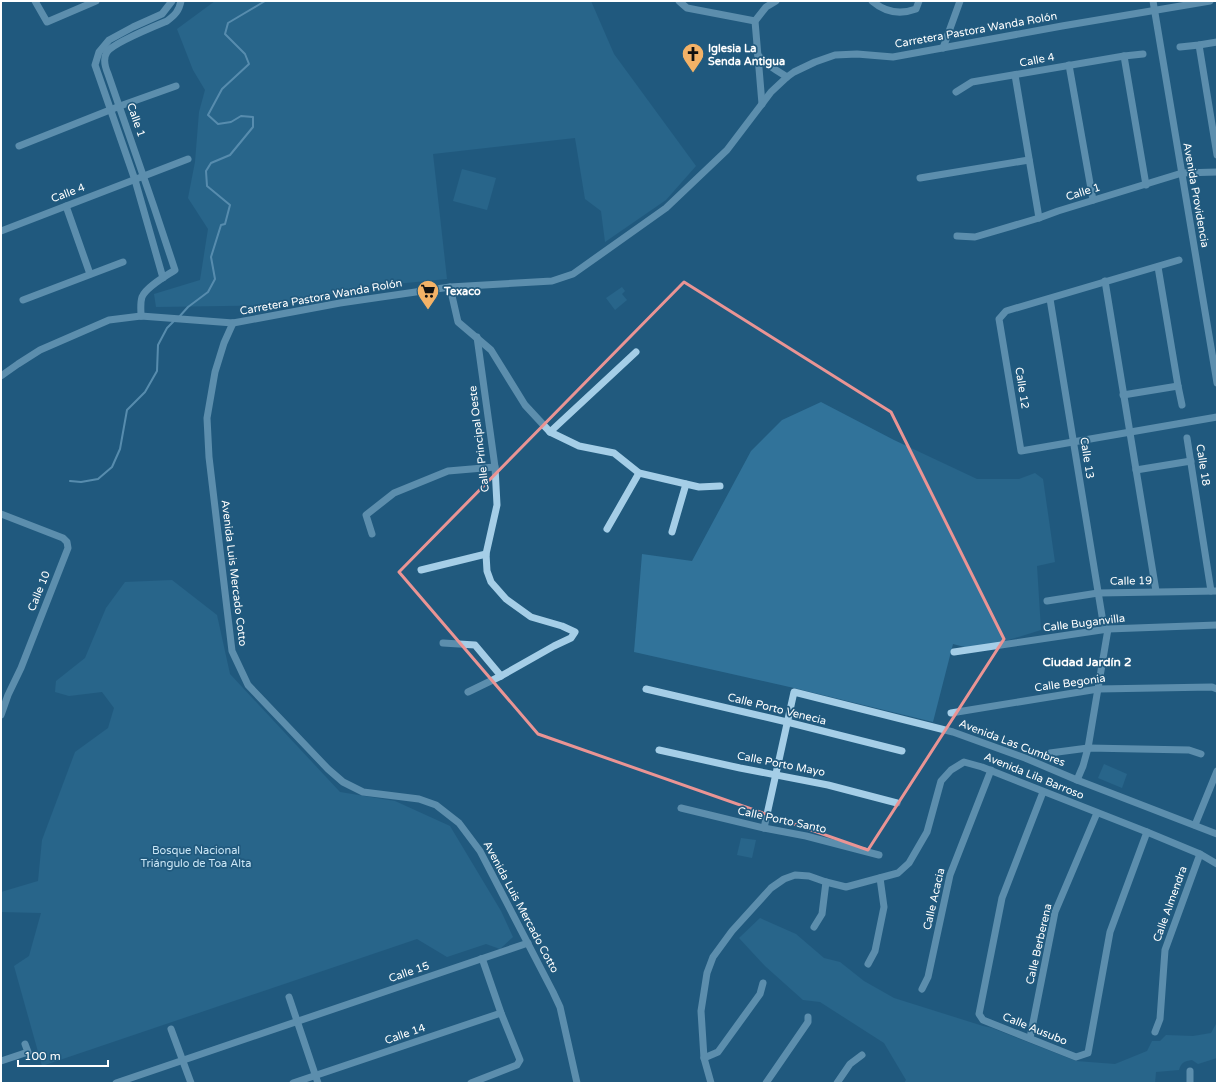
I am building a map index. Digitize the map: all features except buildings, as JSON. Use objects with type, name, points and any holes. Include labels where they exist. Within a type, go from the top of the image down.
[{"type":"street","points":[[36,1],[47,22],[96,1]]},
{"type":"street","name":"Calle 1","points":[[163,278],[135,180],[95,65],[99,52],[109,40],[162,14],[172,1]]},
{"type":"street","name":"Calle 1","points":[[141,316],[141,301],[143,294],[175,270],[106,67],[105,60],[108,51],[120,42],[167,21],[179,10],[180,1]]},
{"type":"street","points":[[679,1],[687,8],[756,21]]},
{"type":"street","points":[[762,104],[756,21],[766,7],[776,1]]},
{"type":"street","points":[[872,1],[880,8],[895,12],[908,12],[916,8],[919,1]]},
{"type":"street","points":[[943,48],[960,1]]},
{"type":"street","name":"Avenida Providencia","points":[[1153,1],[1217,383]]},
{"type":"street","name":"Carretera Pastora Wanda Rolón","points":[[1,376],[40,350],[109,320],[141,316],[233,323],[340,303],[450,287],[552,281],[573,274],[666,208],[727,150],[771,92],[794,72],[815,62],[835,55],[857,54],[893,57],[1210,1]]},
{"type":"street","points":[[1180,47],[1217,42]]},
{"type":"street","points":[[1199,45],[1217,155]]},
{"type":"street","name":"Calle 4","points":[[956,92],[972,82],[1143,54]]},
{"type":"street","points":[[758,55],[771,68],[787,77]]},
{"type":"street","points":[[1124,56],[1146,185]]},
{"type":"street","points":[[1069,65],[1093,200]]},
{"type":"street","points":[[1015,75],[1039,218]]},
{"type":"street","points":[[19,146],[111,109],[176,86]]},
{"type":"street","name":"Calle 4","points":[[1,231],[188,159]]},
{"type":"street","points":[[920,178],[1029,160]]},
{"type":"street","name":"Calle 1","points":[[957,236],[974,237],[1182,173],[1217,172]]},
{"type":"street","points":[[66,206],[90,274]]},
{"type":"street","name":"Calle 12","points":[[1179,260],[1006,311],[999,319],[1021,451],[1217,417]]},
{"type":"street","points":[[23,300],[123,262]]},
{"type":"street","points":[[1158,267],[1182,405]]},
{"type":"street","points":[[1105,281],[1156,591]]},
{"type":"street","points":[[450,287],[458,322],[491,350],[525,405],[550,432],[579,446],[614,453],[639,473],[699,487],[720,486]]},
{"type":"street","name":"Calle 13","points":[[1050,299],[1103,622]]},
{"type":"street","name":"Avenida Luis Mercado Cotto","points":[[233,323],[224,343],[215,372],[207,418],[209,458],[232,651],[248,684],[328,769],[343,782],[363,792],[419,799],[436,805],[459,823],[480,851],[560,1007],[577,1083]]},
{"type":"street","name":"Calle Principal Oeste","points":[[477,337],[495,467],[497,505],[486,554],[487,572],[491,582],[506,599],[531,617],[562,626],[575,632],[571,638],[501,676]]},
{"type":"street","points":[[550,432],[636,352]]},
{"type":"street","points":[[1123,395],[1178,386]]},
{"type":"street","name":"Calle 18","points":[[1187,438],[1214,591]]},
{"type":"street","points":[[1136,470],[1191,461]]},
{"type":"street","points":[[372,534],[366,515],[394,492],[448,471],[495,467]]},
{"type":"street","points":[[607,529],[639,473]]},
{"type":"street","points":[[672,532],[686,484]]},
{"type":"street","name":"Calle 10","points":[[1,514],[63,538],[67,542],[68,548],[1,715]]},
{"type":"street","points":[[421,570],[486,554]]},
{"type":"street","name":"Calle 19","points":[[1047,601],[1098,593],[1214,591]]},
{"type":"street","name":"Calle Buganvilla","points":[[954,652],[1108,629],[1217,625]]},
{"type":"street","points":[[1077,780],[1088,748],[1108,629]]},
{"type":"street","points":[[443,644],[475,645],[501,676],[468,692]]},
{"type":"street","name":"Calle Begonia","points":[[951,713],[1098,689],[1212,687],[1217,689]]},
{"type":"street","name":"Calle Porto Venecia","points":[[646,689],[902,751]]},
{"type":"street","name":"Avenida Las Cumbres","points":[[787,722],[794,692],[953,732],[1026,758],[1077,780],[1217,834]]},
{"type":"street","points":[[764,828],[787,722]]},
{"type":"street","points":[[1050,754],[1088,748],[1189,750],[1201,754]]},
{"type":"street","name":"Calle Porto Mayo","points":[[659,750],[828,785],[897,803]]},
{"type":"street","name":"Avenida Lila Barroso","points":[[711,1083],[704,1058],[701,1011],[707,973],[713,957],[732,931],[771,888],[784,879],[795,875],[809,876],[846,887],[898,873],[909,863],[927,832],[941,781],[951,770],[964,762],[991,770],[1043,792],[1147,832],[1200,854],[1217,864]]},
{"type":"street","name":"Calle Acacia","points":[[922,989],[928,977],[950,875],[991,770]]},
{"type":"street","points":[[1196,825],[1217,771]]},
{"type":"street","name":"Calle Ausubo","points":[[1043,792],[1002,898],[979,1014],[983,1020],[1076,1057],[1088,1053],[1110,932],[1147,832]]},
{"type":"street","name":"Calle Porto Santo","points":[[681,808],[764,828],[806,836],[879,855]]},
{"type":"street","name":"Calle Berberena","points":[[1030,1038],[1055,912],[1097,813]]},
{"type":"street","name":"Calle Almendra","points":[[1155,1032],[1160,1019],[1165,950],[1200,854]]},
{"type":"street","points":[[868,964],[874,951],[884,907],[880,878]]},
{"type":"street","points":[[814,926],[822,914],[826,882]]},
{"type":"street","name":"Calle 15","points":[[116,1083],[528,943]]},
{"type":"street","points":[[471,1083],[517,1065],[520,1060],[481,959]]},
{"type":"street","points":[[704,1058],[718,1052],[760,994],[763,983]]},
{"type":"street","points":[[289,997],[316,1080]]},
{"type":"street","name":"Calle 14","points":[[293,1083],[316,1080],[501,1013]]},
{"type":"street","points":[[766,1083],[808,1022],[808,1017]]},
{"type":"street","points":[[172,1029],[191,1083]]},
{"type":"street","points":[[1,1062],[28,1052],[25,1044]]},
{"type":"street","points":[[837,1083],[850,1064],[862,1056]]},
{"type":"street","points":[[1190,1071],[1190,1083]]},
{"type":"highlighted area","points":[[684,282],[891,412],[1004,639],[868,850],[538,734],[399,572]]},
{"type":"green space","points":[[215,1],[591,1],[614,54],[696,166],[666,200],[605,242],[601,211],[585,199],[575,138],[433,154],[447,279],[364,287],[282,305],[156,307],[154,294],[200,280],[208,229],[188,198],[195,162],[199,112],[205,90],[193,70],[177,29]]},
{"type":"green space","points":[[462,169],[496,178],[487,210],[453,201]]},
{"type":"green space","points":[[622,287],[625,291],[622,294],[627,300],[615,310],[606,298]]},
{"type":"green space","points":[[821,402],[894,440],[977,479],[1019,479],[1035,473],[1043,479],[1055,562],[1037,566],[1041,630],[976,650],[953,644],[933,722],[794,688],[634,652],[642,554],[692,561],[751,451],[782,420]]},
{"type":"green space","name":"Bosque Nacional Triángulo de Toa Alta","points":[[172,580],[217,615],[230,674],[340,792],[395,801],[450,826],[501,911],[513,937],[500,949],[486,944],[447,957],[417,939],[42,1066],[14,966],[29,956],[41,913],[1,912],[1,892],[38,881],[42,840],[75,752],[108,728],[114,708],[102,692],[69,696],[55,692],[56,681],[85,658],[106,608],[125,582]]},
{"type":"green space","points":[[1104,764],[1127,774],[1122,788],[1098,778]]},
{"type":"green space","points":[[741,838],[756,840],[752,858],[737,855]]},
{"type":"green space","points":[[760,918],[796,934],[824,958],[840,962],[864,981],[894,998],[992,1028],[1076,1061],[1115,1064],[1147,1051],[1152,1041],[1160,1041],[1166,1035],[1193,1036],[1211,1033],[1216,1024],[1217,1058],[1198,1064],[1192,1060],[1189,1060],[1182,1064],[1179,1070],[1156,1072],[1155,1083],[904,1083],[906,1080],[884,1043],[820,1002],[803,1000],[765,966],[739,938]]},
{"type":"waterway","points":[[179,317],[188,307],[208,292],[215,279],[211,257],[221,225],[225,224],[230,205],[207,186],[206,171],[211,163],[230,155],[253,127],[253,117],[241,116],[231,122],[218,124],[208,115],[222,89],[249,64],[245,54],[225,34],[228,23],[265,1]]},
{"type":"waterway","points":[[70,481],[81,482],[98,479],[112,467],[120,449],[127,410],[145,392],[157,371],[158,345],[167,328],[174,321]]},
{"type":"place","name":"Iglesia La Senda Antigua","points":[[693,74]]},
{"type":"place","name":"Texaco","points":[[428,310]]},
{"type":"district","name":"Ciudad Jardín 2","points":[[1087,662]]}]
